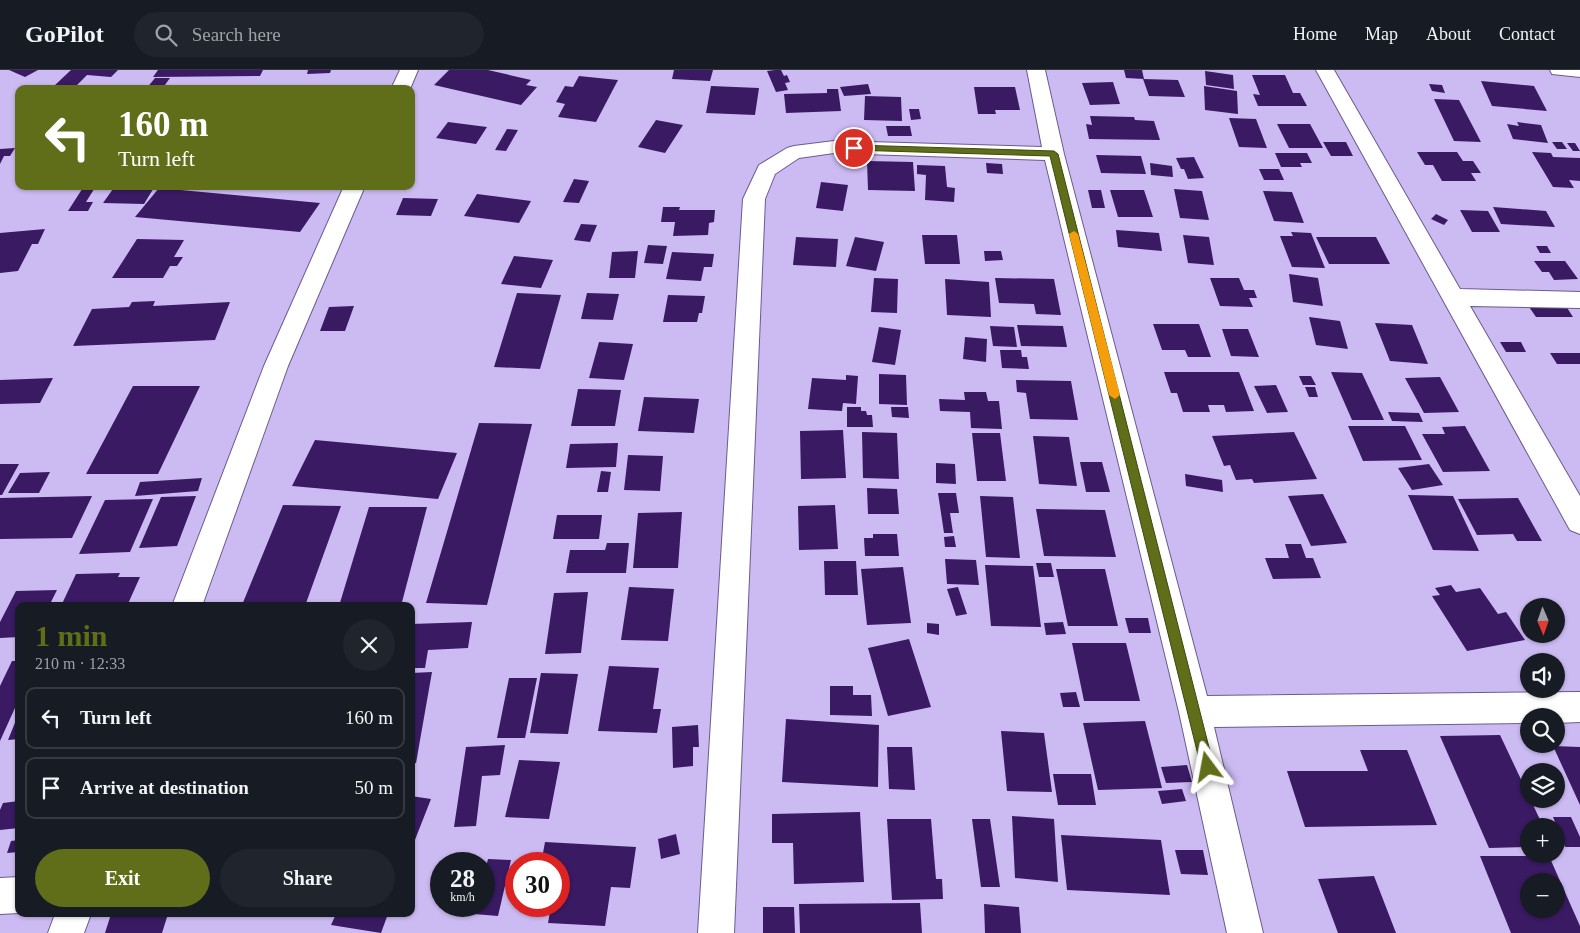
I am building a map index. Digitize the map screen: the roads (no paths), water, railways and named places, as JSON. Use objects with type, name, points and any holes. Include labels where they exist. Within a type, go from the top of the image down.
[{"type":"street","points":[[402,85],[409,70]]},
{"type":"street","points":[[1036,70],[1054,154],[1195,712],[1245,933]]},
{"type":"street","points":[[1325,70],[1580,522]]},
{"type":"street","points":[[1559,70],[1580,71]]},
{"type":"street","points":[[716,933],[754,199],[766,170],[794,152],[834,147],[1054,154]]},
{"type":"street","points":[[188,602],[276,366],[353,190]]},
{"type":"street","points":[[1453,297],[1580,300]]},
{"type":"street","points":[[1195,712],[1580,707]]},
{"type":"street","points":[[0,896],[15,895]]},
{"type":"street","points":[[66,933],[72,917]]}]
